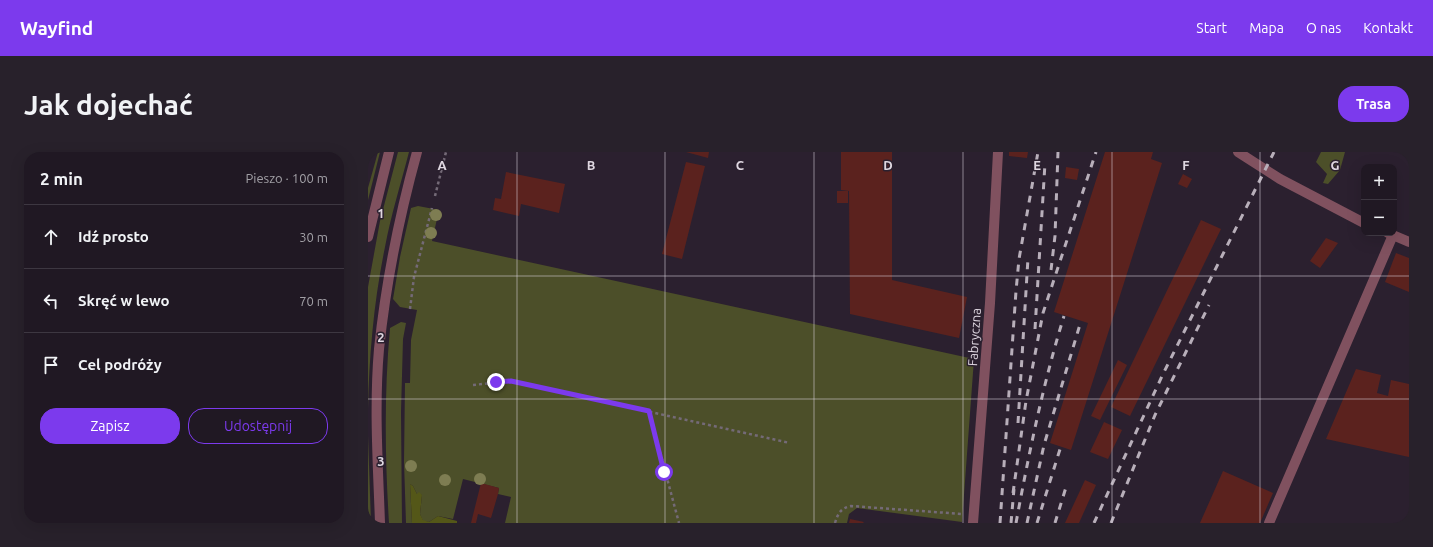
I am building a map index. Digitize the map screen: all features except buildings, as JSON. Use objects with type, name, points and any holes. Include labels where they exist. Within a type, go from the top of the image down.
[{"type":"street","points":[[368,237],[389,152]]},
{"type":"street","points":[[380,523],[377,397],[379,350],[390,263],[417,152]]},
{"type":"street","name":"Fabryczna","points":[[974,519],[990,303],[998,152]]},
{"type":"street","points":[[1238,152],[1280,179],[1361,221]]},
{"type":"street","points":[[1269,523],[1389,236]]},
{"type":"street","points":[[1395,236],[1409,242]]},
{"type":"path","points":[[435,196],[446,152]]},
{"type":"path","points":[[410,309],[414,277],[432,208]]},
{"type":"path","points":[[473,385],[511,381],[790,443]]},
{"type":"path","points":[[649,411],[679,523]]},
{"type":"path","points":[[835,523],[844,507],[851,506],[974,519]]},
{"type":"green space","points":[[378,152],[380,152],[368,200],[368,188]]},
{"type":"green space","points":[[398,152],[409,152],[390,223],[381,267],[371,349],[368,410],[368,287],[380,221]]},
{"type":"green space","points":[[1321,152],[1345,152],[1340,170],[1328,184],[1323,183],[1327,174],[1316,162]]},
{"type":"green space","points":[[418,206],[439,210],[432,241],[974,359],[962,522],[857,508],[849,514],[847,523],[505,523],[511,497],[498,494],[499,488],[463,479],[453,519],[438,516],[429,522],[423,521],[420,514],[422,495],[417,494],[413,486],[410,484],[412,523],[406,523],[404,462],[405,383],[410,383],[411,340],[417,310],[400,307],[393,299],[400,257],[411,208]]},
{"type":"green space","points":[[401,322],[406,323],[403,339],[401,412],[402,523],[389,523],[386,426],[388,353],[390,328]]},
{"type":"green space","points":[[368,436],[371,523],[368,523]]},
{"type":"shaded area","points":[[410,484],[413,486],[417,494],[419,492],[422,495],[420,514],[423,520],[429,522],[438,516],[457,521],[457,523],[412,523]]},
{"type":"railway","points":[[1000,523],[1019,259],[1038,152]]},
{"type":"railway","points":[[1051,270],[1055,236],[1058,152]]},
{"type":"railway","points":[[1013,493],[1026,401],[1043,313],[1096,152]]},
{"type":"railway","points":[[1094,523],[1163,374],[1274,152]]},
{"type":"railway","points":[[1035,329],[1045,163]]},
{"type":"railway","points":[[1018,423],[1028,258]]},
{"type":"railway","points":[[1111,523],[1155,415],[1209,305]]},
{"type":"railway","points":[[1016,523],[1049,367],[1064,316]]},
{"type":"railway","points":[[1027,523],[1044,445],[1081,321]]},
{"type":"railway","points":[[1037,523],[1061,446]]},
{"type":"railway","points":[[1055,523],[1067,484]]},
{"type":"railway","points":[[1011,523],[1014,489]]},
{"type":"route","points":[[496,382],[503,380],[511,381],[649,411],[664,472]]}]
